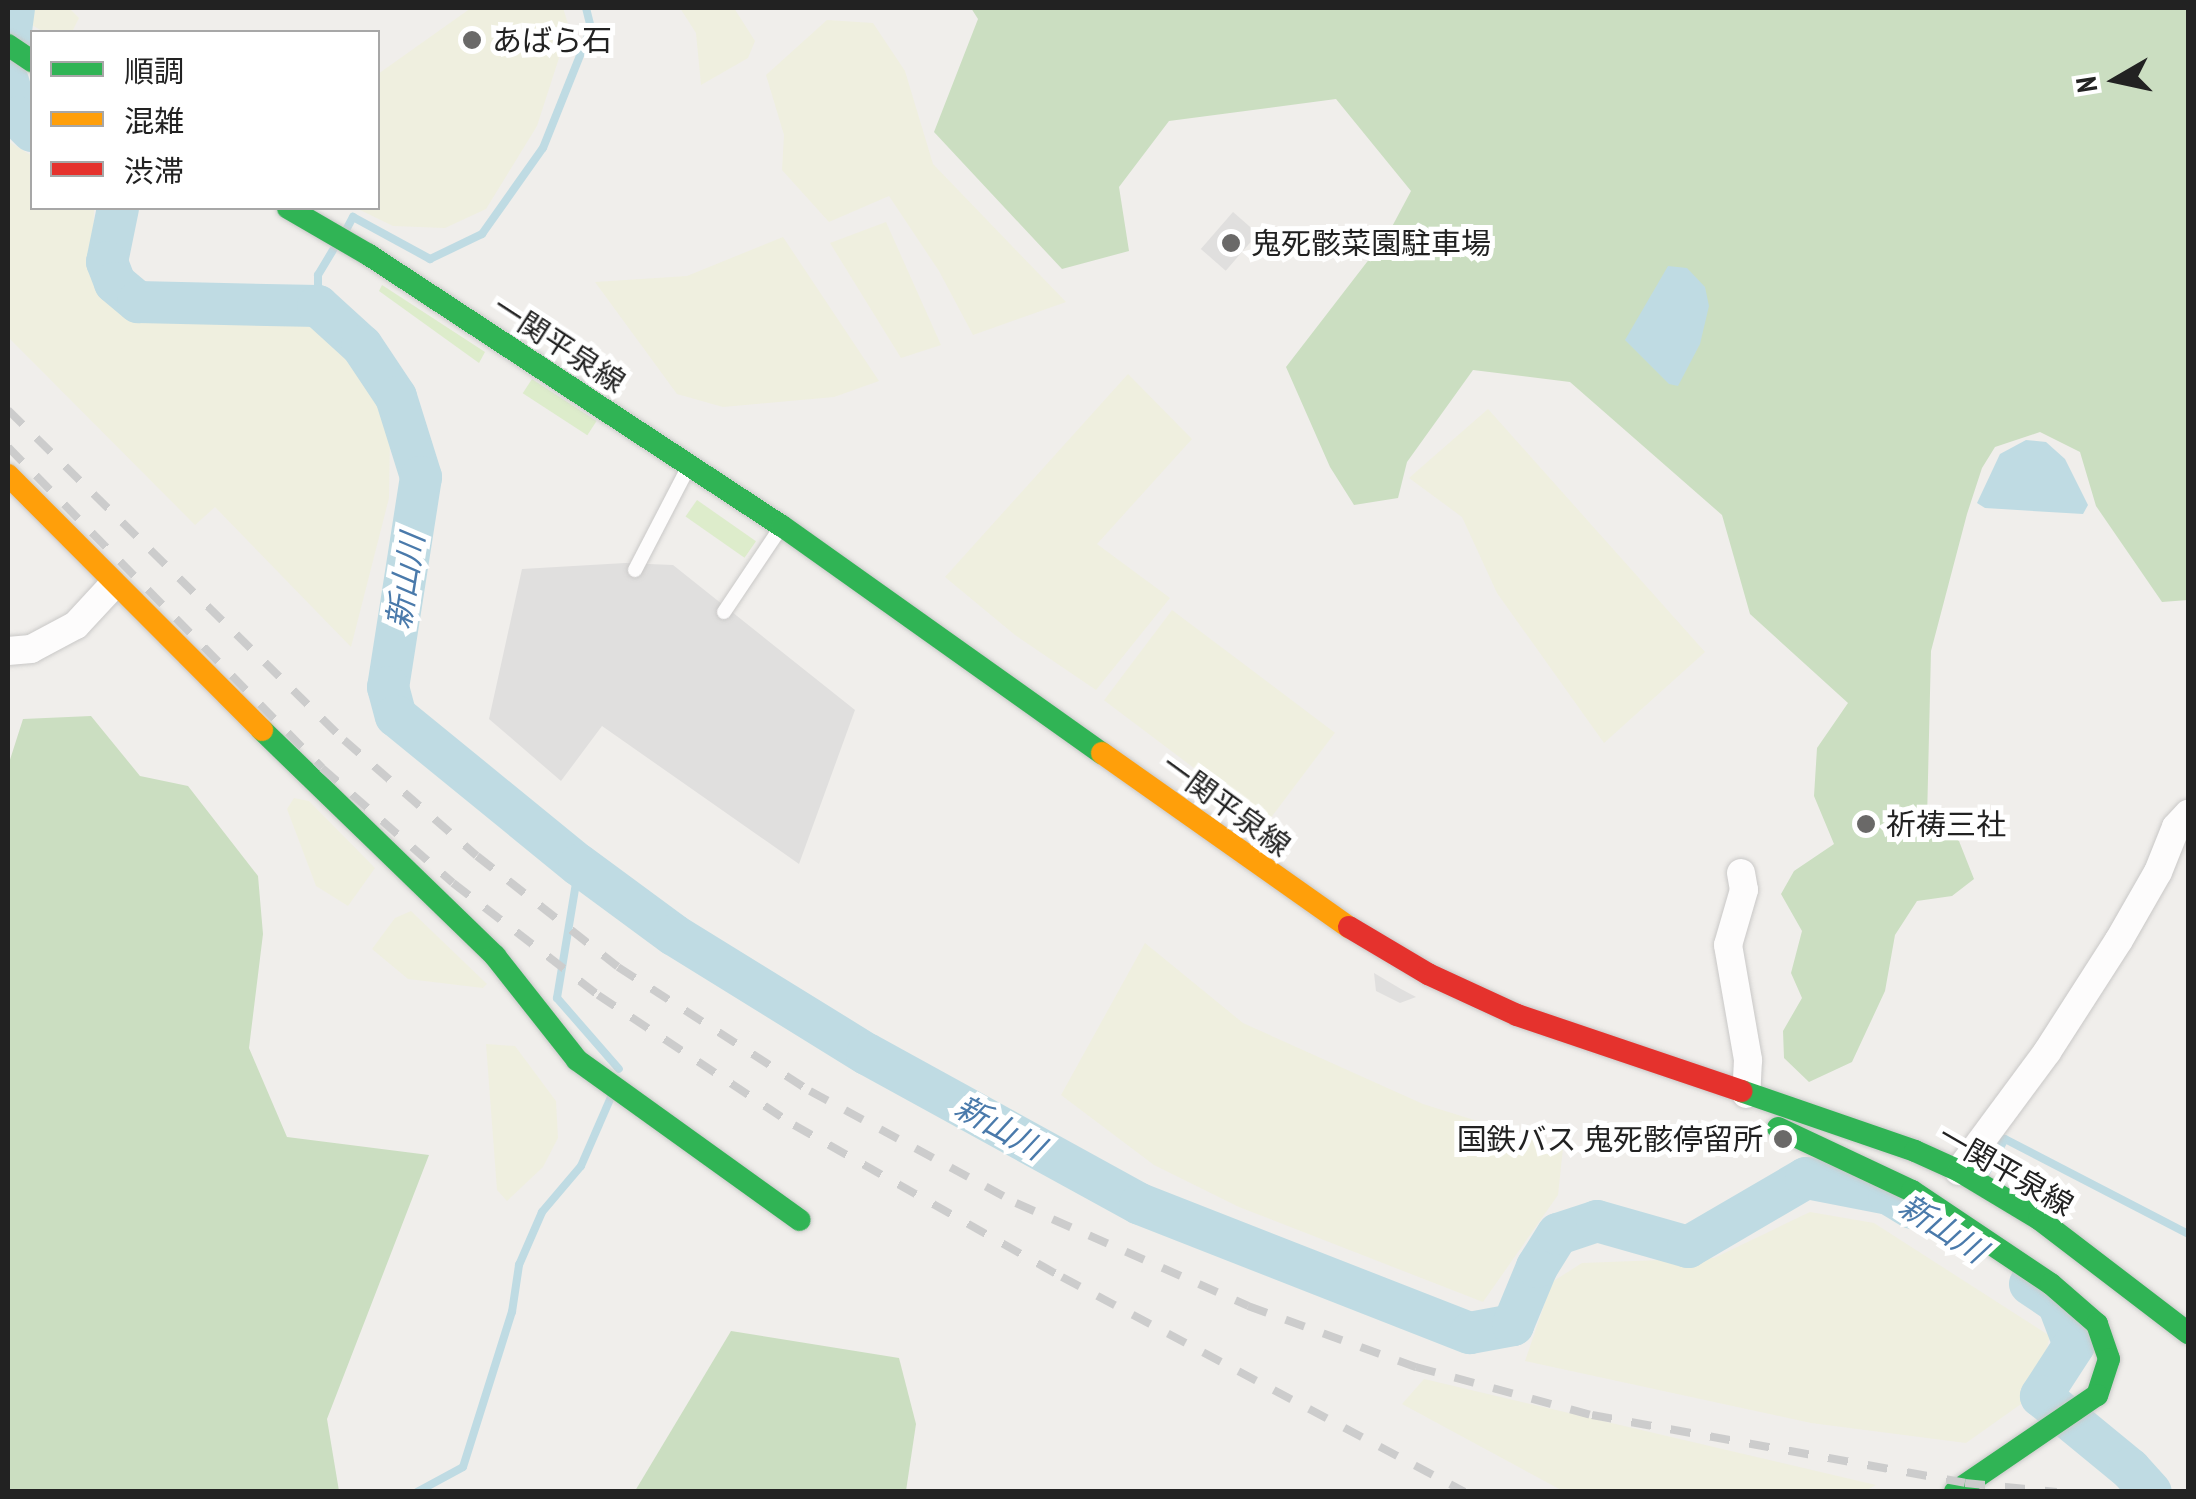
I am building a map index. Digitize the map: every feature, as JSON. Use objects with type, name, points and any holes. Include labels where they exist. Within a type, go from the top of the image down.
[{"type":"main road","points":[[8,45],[30,59]]},
{"type":"main road","name":"一関平泉線","points":[[291,210],[370,255],[782,526],[1359,934],[1428,974],[1517,1015],[1915,1151],[1959,1171],[2039,1219],[2188,1333]]},
{"type":"main road","points":[[8,475],[113,586],[494,956],[577,1060],[800,1220]]},
{"type":"main road","points":[[1718,1086],[1745,1113],[1912,1192],[2052,1284],[2097,1324],[2108,1359],[2097,1395],[1955,1492]]},
{"type":"street","points":[[8,651],[31,649],[76,625],[113,586]]},
{"type":"street","points":[[1959,1171],[2047,1052],[2119,940],[2184,820]]},
{"type":"street","points":[[1741,872],[1744,890],[1728,945],[1748,1060],[1746,1094]]},
{"type":"lane","points":[[635,570],[690,466]]},
{"type":"lane","points":[[724,612],[782,526]]},
{"type":"green space","points":[[24,8],[69,8],[79,18],[73,30],[40,30],[30,24]]},
{"type":"green space","points":[[471,8],[563,8],[569,27],[537,126],[486,209],[445,228],[393,226],[360,210],[380,210],[380,73]]},
{"type":"green space","points":[[680,8],[734,8],[755,41],[748,58],[701,85],[696,33]]},
{"type":"green space","points":[[971,8],[2188,8],[2188,600],[2162,602],[2096,506],[2080,452],[2040,432],[1995,447],[1982,468],[1967,514],[1931,651],[1927,820],[1959,841],[1974,879],[1952,896],[1917,901],[1895,935],[1885,991],[1852,1062],[1809,1082],[1784,1058],[1783,1031],[1802,998],[1791,973],[1802,931],[1781,894],[1794,871],[1834,844],[1814,796],[1817,748],[1848,703],[1750,614],[1722,515],[1570,382],[1473,370],[1407,462],[1398,498],[1354,505],[1330,467],[1286,367],[1387,236],[1411,191],[1336,99],[1169,121],[1119,187],[1129,251],[1062,269],[934,132],[978,19]]},
{"type":"green space","points":[[827,20],[873,23],[905,71],[933,164],[1066,302],[973,335],[939,271],[889,196],[829,222],[782,170],[784,135],[766,75]]},
{"type":"green space","points":[[8,141],[30,155],[30,210],[94,210],[93,255],[104,295],[139,317],[287,320],[324,328],[361,358],[378,386],[390,438],[389,498],[351,647],[215,507],[195,525],[8,337]]},
{"type":"green space","points":[[886,222],[941,345],[901,358],[830,243]]},
{"type":"green space","points":[[783,237],[879,381],[834,397],[723,407],[677,394],[595,282],[687,276]]},
{"type":"green space","points":[[382,285],[485,352],[479,363],[379,291]]},
{"type":"green space","points":[[1128,374],[1192,439],[1097,544],[1170,598],[1096,690],[1015,635],[945,577]]},
{"type":"green space","points":[[532,379],[597,421],[587,435],[523,393]]},
{"type":"green space","points":[[1488,409],[1705,652],[1604,743],[1497,593],[1462,517],[1409,478]]},
{"type":"green space","points":[[697,500],[756,541],[745,558],[686,516]]},
{"type":"green space","points":[[1172,610],[1335,733],[1267,823],[1104,700]]},
{"type":"green space","points":[[91,716],[140,776],[188,786],[258,876],[263,934],[249,1048],[287,1137],[429,1155],[327,1419],[339,1491],[8,1491],[8,766],[23,719]]},
{"type":"green space","points":[[294,798],[309,801],[375,868],[348,906],[316,886],[287,809]]},
{"type":"green space","points":[[411,911],[487,984],[483,988],[408,979],[372,949],[395,918]]},
{"type":"green space","points":[[1145,943],[1243,1023],[1423,1104],[1563,1148],[1558,1195],[1483,1302],[1239,1207],[1154,1165],[1061,1095]]},
{"type":"green space","points":[[486,1044],[515,1046],[556,1101],[558,1138],[543,1167],[507,1201],[497,1190]]},
{"type":"green space","points":[[1810,1212],[1874,1223],[2050,1336],[2035,1394],[1966,1443],[1811,1423],[1525,1361],[1552,1282],[1582,1263],[1714,1258]]},
{"type":"green space","points":[[731,1331],[899,1358],[916,1424],[906,1491],[635,1491]]},
{"type":"green space","points":[[1424,1379],[1876,1485],[1863,1492],[1563,1491],[1402,1404]]},
{"type":"shaded area","name":"鬼死骸菜園駐車場","points":[[1233,212],[1258,234],[1226,271],[1201,249]]},
{"type":"shaded area","points":[[625,563],[673,565],[855,710],[799,864],[602,726],[561,781],[489,719],[522,569]]},
{"type":"shaded area","points":[[1374,973],[1416,997],[1400,1003],[1376,991]]},
{"type":"water","points":[[1668,266],[1687,268],[1705,287],[1709,306],[1700,344],[1678,386],[1669,384],[1625,340]]},
{"type":"water","points":[[2026,440],[2046,442],[2065,459],[2088,505],[2083,514],[1985,508],[1977,503],[2000,454]]},
{"type":"waterway","name":"新山川","points":[[8,53],[14,8]]},
{"type":"waterway","points":[[346,230],[353,217],[430,259],[482,234],[543,148],[591,28],[586,8]]},
{"type":"waterway","name":"新山川","points":[[8,81],[18,117],[30,129]]},
{"type":"waterway","name":"新山川","points":[[118,210],[107,262],[115,283],[138,302],[318,306],[362,346],[396,397],[421,477],[388,687],[396,716],[579,865],[674,935],[867,1054],[1140,1204],[1470,1333],[1513,1325],[1537,1267],[1558,1234],[1597,1221],[1688,1247],[1806,1178],[1889,1194],[1912,1208]]},
{"type":"waterway","points":[[318,306],[318,275],[333,250]]},
{"type":"waterway","points":[[579,865],[557,998],[619,1069]]},
{"type":"waterway","points":[[417,1492],[463,1467],[512,1312],[519,1265],[542,1212],[581,1166],[611,1097]]},
{"type":"waterway","points":[[1986,1173],[2005,1139],[2188,1234]]},
{"type":"waterway","name":"新山川","points":[[2030,1284],[2058,1303],[2074,1345],[2041,1396],[2130,1469],[2151,1492]]},
{"type":"railway","points":[[8,410],[344,740],[477,856],[618,967],[810,1091],[1016,1203],[1248,1306],[1416,1367],[1592,1415],[1965,1483],[2057,1492]]},
{"type":"railway","points":[[8,447],[322,768],[453,883],[598,995],[794,1125],[1062,1277],[1464,1492]]},
{"type":"traffic: fast","points":[[8,45],[30,60]]},
{"type":"traffic: fast","points":[[291,210],[369,255],[782,526],[1102,753]]},
{"type":"traffic: fast","points":[[262,730],[495,956],[577,1060],[800,1220]]},
{"type":"traffic: fast","points":[[1741,1091],[1915,1151],[1959,1171],[2039,1219],[2188,1333]]},
{"type":"traffic: fast","points":[[1778,1128],[1912,1191],[2051,1284],[2097,1324],[2109,1359],[2097,1395],[1955,1492]]},
{"type":"traffic: slow","points":[[8,475],[262,730]]},
{"type":"traffic: slow","points":[[1102,753],[1349,927]]},
{"type":"traffic: jam","points":[[1349,927],[1428,974],[1517,1015],[1741,1091]]},
{"type":"place","name":"あばら石","points":[[472,40]]},
{"type":"place","name":"鬼死骸菜園駐車場","points":[[1231,243]]},
{"type":"place","name":"祈祷三社","points":[[1866,824]]},
{"type":"place","name":"国鉄バス 鬼死骸停留所","points":[[1783,1139]]}]
